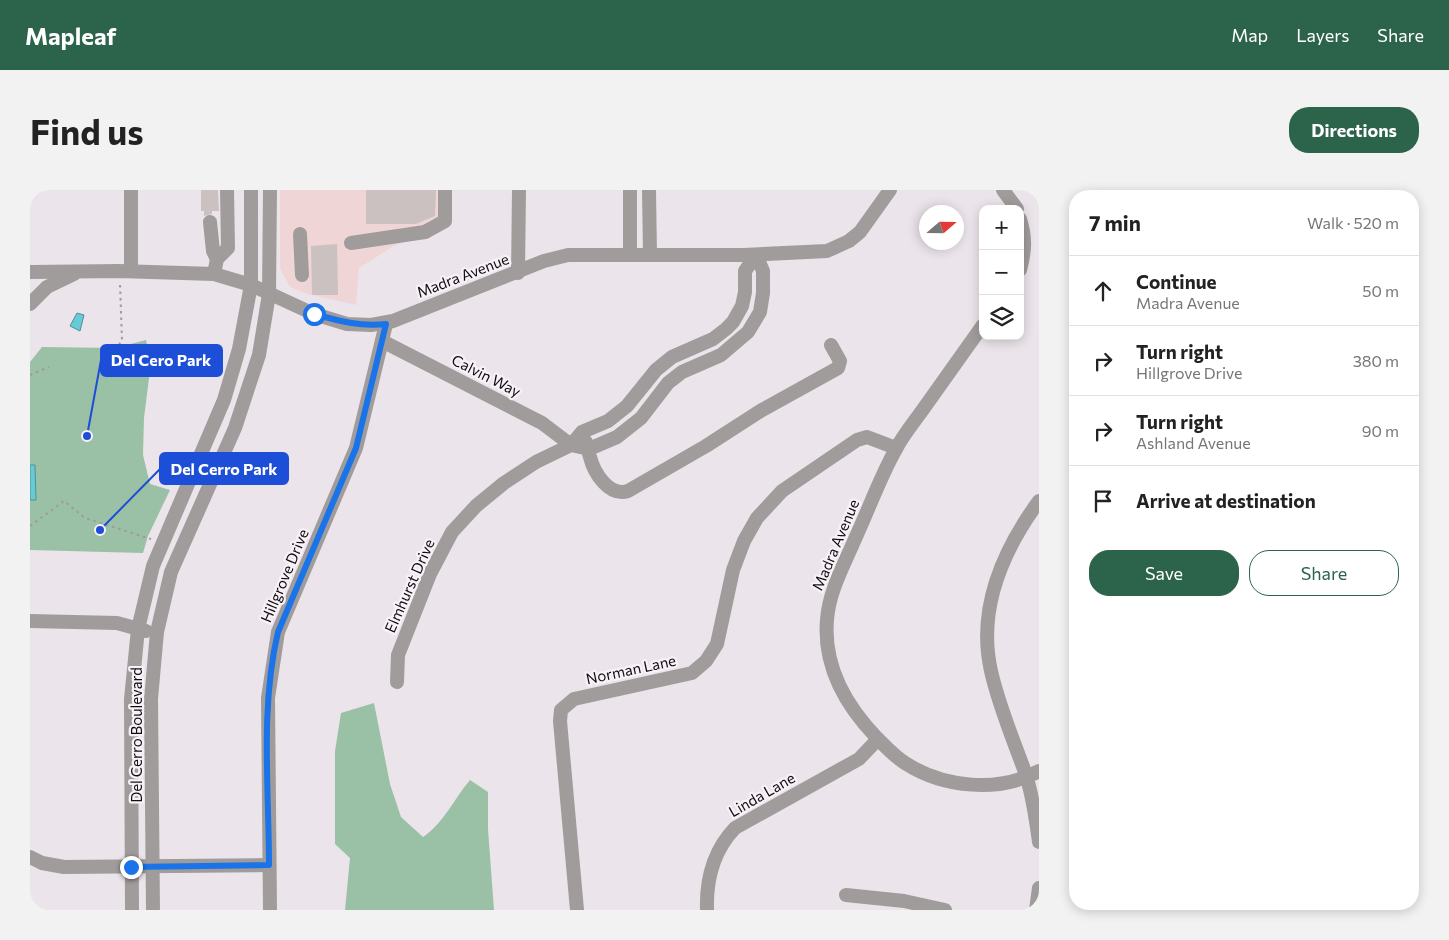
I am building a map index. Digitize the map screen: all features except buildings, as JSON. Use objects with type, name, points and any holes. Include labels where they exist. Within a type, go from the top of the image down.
[{"type":"street","points":[[131,190],[131,271]]},
{"type":"street","points":[[214,274],[217,259],[228,248],[227,190]]},
{"type":"street","name":"Del Cerro Boulevard","points":[[132,910],[131,699],[133,661],[138,629],[152,566],[224,400],[239,349],[251,285],[252,190]]},
{"type":"street","name":"Del Cerro Boulevard","points":[[154,910],[150,699],[157,632],[171,572],[234,428],[251,382],[265,325],[269,294],[270,190]]},
{"type":"street","points":[[351,243],[425,232],[445,221],[445,190]]},
{"type":"street","points":[[518,273],[519,190]]},
{"type":"street","points":[[630,190],[630,255]]},
{"type":"street","points":[[649,190],[650,254]]},
{"type":"street","name":"Madra Avenue","points":[[30,272],[131,271],[214,274],[251,285],[314,314],[347,324],[386,324],[518,273],[544,261],[568,255],[756,255],[827,251],[849,241],[860,232],[890,190]]},
{"type":"street","points":[[1003,190],[1014,205]]},
{"type":"street","points":[[210,222],[213,251],[217,259]]},
{"type":"street","points":[[228,224],[252,224]]},
{"type":"street","points":[[1024,231],[1024,255]]},
{"type":"street","points":[[300,234],[302,275]]},
{"type":"street","points":[[571,445],[589,449],[617,438],[641,418],[668,383],[682,372],[721,355],[748,332],[760,312],[763,293],[762,271],[756,255]]},
{"type":"street","name":"Elmhurst Drive","points":[[397,682],[398,655],[430,574],[452,532],[476,506],[504,483],[536,462],[571,445],[582,432],[608,421],[628,406],[656,370],[672,358],[713,339],[733,322],[742,306],[745,271],[756,255]]},
{"type":"street","points":[[30,304],[57,280],[84,271]]},
{"type":"street","name":"Hillgrove Drive","points":[[270,910],[268,698],[274,652],[278,632],[356,448],[386,324]]},
{"type":"street","name":"Madra Avenue","points":[[979,331],[896,448],[834,586],[827,620],[829,655],[836,681],[850,704],[891,753],[906,764],[924,772],[964,784],[984,786],[1026,777],[1039,770]]},
{"type":"street","name":"Calvin Way","points":[[382,341],[542,423],[571,445]]},
{"type":"street","points":[[582,432],[589,449],[589,457],[607,486],[618,492],[628,491],[706,446],[762,410],[838,368],[840,361],[831,345]]},
{"type":"street","name":"Norman Lane","points":[[577,910],[560,721],[561,710],[574,699],[692,673],[706,661],[717,644],[732,570],[744,541],[757,518],[782,491],[857,440],[867,437],[896,448]]},
{"type":"street","points":[[1039,501],[1013,540],[1000,566],[992,592],[988,645],[991,671],[1026,777],[1039,842]]},
{"type":"street","points":[[30,621],[117,623],[157,632]]},
{"type":"street","name":"Linda Lane","points":[[707,910],[712,865],[721,845],[732,832],[743,822],[859,759],[878,739]]},
{"type":"street","points":[[30,857],[42,863],[64,867],[269,865]]},
{"type":"street","points":[[1036,910],[1039,888]]},
{"type":"street","points":[[846,895],[904,901],[945,910]]},
{"type":"path","points":[[104,367],[122,340],[120,281]]},
{"type":"path","points":[[30,375],[50,367]]},
{"type":"path","points":[[30,526],[64,501],[85,518],[163,543]]},
{"type":"shaded area","points":[[280,190],[450,190],[450,222],[392,247],[359,268],[356,305],[308,294],[290,287],[280,268]]},
{"type":"green space","points":[[146,340],[151,362],[144,418],[143,455],[150,484],[170,490],[148,536],[143,553],[30,550],[30,362],[42,347],[115,348]]},
{"type":"green space","points":[[374,703],[390,784],[401,817],[423,837],[437,825],[470,780],[488,792],[488,829],[494,910],[345,910],[350,858],[335,844],[335,751],[341,713]]},
{"type":"water","points":[[77,313],[84,315],[80,331],[70,326]]},
{"type":"water","points":[[30,465],[35,465],[36,500],[30,500]]},
{"type":"place","name":"Del Cero Park","points":[[87,436]]},
{"type":"place","name":"Del Cerro Park","points":[[100,530]]},
{"type":"route","points":[[131,867],[269,865],[268,698],[278,632],[356,448],[386,324],[347,324],[314,314]]}]
